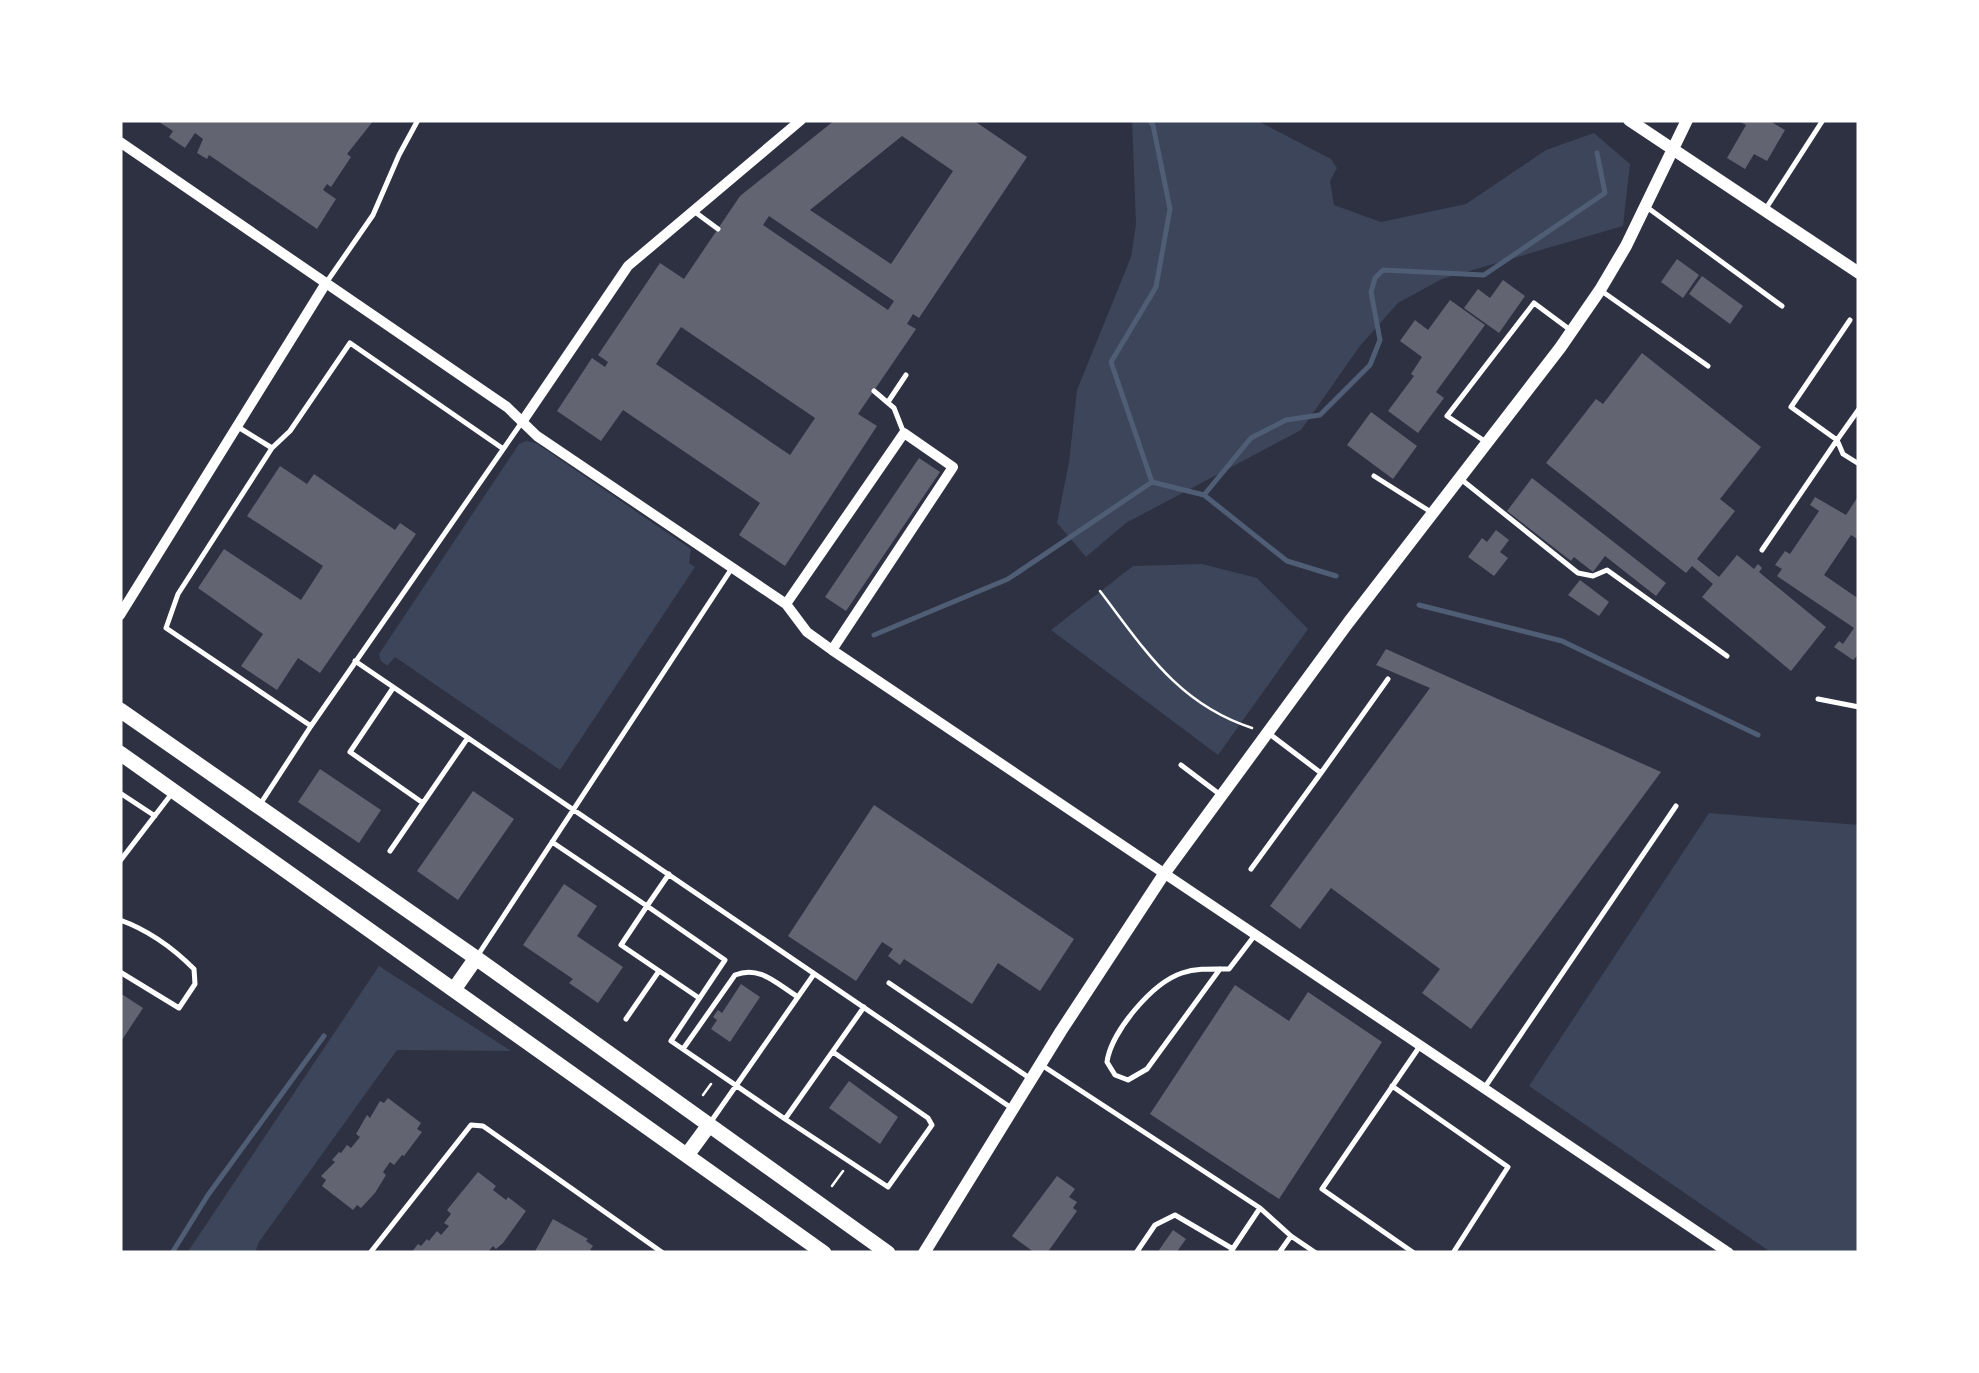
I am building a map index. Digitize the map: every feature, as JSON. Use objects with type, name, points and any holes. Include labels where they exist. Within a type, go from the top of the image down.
[{"type":"main road","points":[[120,710],[476,958],[888,1253]]},
{"type":"main road","points":[[120,753],[824,1253]]},
{"type":"main road","points":[[455,988],[476,958]]},
{"type":"main road","points":[[687,1154],[709,1125]]},
{"type":"street","points":[[522,422],[628,266],[801,120]]},
{"type":"street","points":[[1629,120],[1859,273]]},
{"type":"street","points":[[924,1253],[1040,1064],[1164,874],[1600,290],[1646,206],[1686,120]]},
{"type":"street","points":[[120,142],[508,407],[538,436],[786,604],[808,632],[832,650],[1729,1253]]},
{"type":"street","points":[[120,615],[326,283]]},
{"type":"street","points":[[786,604],[904,434],[953,467],[832,650]]},
{"type":"lane","points":[[326,283],[373,216],[398,154],[418,120]]},
{"type":"lane","points":[[1764,210],[1823,120]]},
{"type":"lane","points":[[1646,206],[1782,306]]},
{"type":"lane","points":[[692,210],[718,229]]},
{"type":"lane","points":[[1600,290],[1708,366]]},
{"type":"lane","points":[[1487,443],[1447,416],[1534,302],[1572,331]]},
{"type":"lane","points":[[1850,320],[1791,407],[1837,440],[1843,454],[1859,464]]},
{"type":"lane","points":[[311,726],[166,628],[178,594],[272,448],[290,430],[350,343],[502,448]]},
{"type":"lane","points":[[888,402],[906,375]]},
{"type":"lane","points":[[874,391],[900,418],[904,434]]},
{"type":"lane","points":[[1762,550],[1859,409]]},
{"type":"lane","points":[[259,806],[522,422]]},
{"type":"lane","points":[[238,427],[272,448]]},
{"type":"lane","points":[[1374,476],[1433,513]]},
{"type":"lane","points":[[1460,478],[1578,573],[1592,576],[1607,570],[1726,656]]},
{"type":"lane","points":[[476,958],[732,568]]},
{"type":"lane","points":[[356,662],[1012,1109]]},
{"type":"lane","points":[[1252,870],[1388,678]]},
{"type":"lane","points":[[393,688],[350,752],[423,803]]},
{"type":"lane","points":[[1818,700],[1859,707]]},
{"type":"lane","points":[[1268,733],[1322,773]]},
{"type":"lane","points":[[390,851],[467,739]]},
{"type":"lane","points":[[1181,766],[1221,795]]},
{"type":"lane","points":[[120,861],[174,791]]},
{"type":"lane","points":[[120,793],[154,816]]},
{"type":"lane","points":[[1483,1090],[1676,806]]},
{"type":"lane","points":[[552,842],[726,960],[671,1041],[888,1187],[932,1126],[928,1118],[833,1052]]},
{"type":"lane","points":[[669,874],[621,945],[699,998]]},
{"type":"lane","points":[[120,920],[179,954],[194,970],[195,984],[178,1008],[120,972]]},
{"type":"lane","points":[[1220,969],[1147,1069],[1128,1080],[1116,1076],[1107,1062],[1109,1046],[1157,987],[1179,974],[1220,969],[1229,969],[1256,933]]},
{"type":"lane","points":[[683,1050],[735,975],[747,970],[758,972],[798,997]]},
{"type":"lane","points":[[626,1019],[658,972]]},
{"type":"lane","points":[[709,1125],[814,974]]},
{"type":"lane","points":[[888,983],[1031,1079]]},
{"type":"lane","points":[[786,1119],[864,1007]]},
{"type":"lane","points":[[1414,1253],[1322,1189],[1420,1046]]},
{"type":"lane","points":[[1040,1064],[1260,1208],[1316,1253]]},
{"type":"lane","points":[[1392,1086],[1508,1167],[1453,1253]]},
{"type":"lane","points":[[370,1253],[471,1125],[483,1126],[662,1253]]},
{"type":"lane","points":[[1136,1253],[1155,1225],[1175,1215],[1231,1251],[1260,1208]]},
{"type":"lane","points":[[1279,1253],[1291,1236]]},
{"type":"path","points":[[1100,591],[1165,676],[1200,705],[1230,721],[1268,733]]},
{"type":"path","points":[[703,1095],[718,1073]]},
{"type":"path","points":[[832,1186],[843,1171]]},
{"type":"shaded area","points":[[1132,120],[1256,120],[1331,159],[1337,168],[1330,181],[1334,205],[1381,222],[1466,204],[1546,150],[1594,133],[1630,164],[1623,226],[1442,279],[1398,303],[1360,346],[1301,430],[1126,523],[1086,557],[1057,523],[1077,390],[1131,257],[1136,224]]},
{"type":"shaded area","points":[[536,443],[691,549],[689,563],[695,567],[560,770],[395,657],[387,666],[379,654],[519,444]]},
{"type":"shaded area","points":[[1202,564],[1257,578],[1308,629],[1218,755],[1051,630],[1133,566]]},
{"type":"shaded area","points":[[1709,813],[1859,825],[1859,1253],[1772,1253],[1529,1086]]},
{"type":"shaded area","points":[[379,966],[511,1051],[397,1050],[259,1242],[255,1253],[187,1253]]},
{"type":"building","points":[[156,120],[374,120],[347,154],[351,157],[331,187],[327,184],[323,190],[336,199],[317,229],[209,155],[207,159],[197,153],[203,139],[195,133],[185,148],[169,137],[173,131]]},
{"type":"building","points":[[835,120],[973,120],[1027,157],[919,318],[913,314],[907,324],[916,329],[858,414],[877,426],[785,566],[739,535],[760,503],[623,410],[601,441],[557,411],[592,358],[605,367],[608,362],[598,355],[660,263],[684,279],[740,196]],"holes":[[[902,136],[953,171],[891,264],[810,210]],[[769,216],[894,301],[888,310],[763,225]],[[681,327],[815,418],[790,455],[656,364]]]},
{"type":"building","points":[[1737,120],[1768,120],[1785,130],[1767,161],[1754,154],[1745,169],[1727,158],[1746,125]]},
{"type":"building","points":[[1677,259],[1699,275],[1683,298],[1661,282]]},
{"type":"building","points":[[1702,276],[1743,306],[1730,324],[1689,294]]},
{"type":"building","points":[[1503,280],[1525,296],[1499,333],[1464,308],[1478,289],[1490,298]]},
{"type":"building","points":[[1450,300],[1485,325],[1436,392],[1444,398],[1418,433],[1388,411],[1414,376],[1411,374],[1422,357],[1400,341],[1415,320],[1428,330]]},
{"type":"building","points":[[1642,353],[1761,447],[1720,499],[1735,511],[1697,559],[1719,577],[1737,555],[1754,569],[1758,564],[1762,568],[1759,572],[1826,627],[1791,671],[1702,597],[1713,584],[1692,566],[1686,573],[1546,463],[1596,399],[1603,404]]},
{"type":"building","points":[[1371,412],[1417,446],[1393,479],[1347,445]]},
{"type":"building","points":[[919,458],[940,472],[846,611],[825,597]]},
{"type":"building","points":[[280,466],[307,484],[314,474],[395,530],[400,523],[416,534],[320,673],[298,658],[277,690],[241,666],[263,634],[198,588],[224,549],[301,600],[323,566],[247,516]]},
{"type":"building","points":[[1532,478],[1666,583],[1656,596],[1605,556],[1593,572],[1574,557],[1571,561],[1507,511]]},
{"type":"building","points":[[1859,495],[1859,540],[1851,535],[1824,575],[1859,599],[1859,654],[1853,660],[1834,647],[1839,641],[1843,644],[1854,628],[1777,576],[1782,569],[1775,565],[1785,551],[1790,554],[1819,511],[1810,505],[1815,497],[1846,515]]},
{"type":"building","points":[[1496,530],[1509,540],[1500,552],[1508,558],[1494,576],[1468,557],[1482,538],[1487,542]]},
{"type":"building","points":[[1580,580],[1609,602],[1599,616],[1568,595]]},
{"type":"building","points":[[1386,649],[1661,772],[1471,1029],[1422,993],[1440,969],[1331,888],[1300,929],[1270,906],[1430,688],[1376,665]]},
{"type":"building","points":[[320,769],[381,810],[359,843],[298,802]]},
{"type":"building","points":[[473,791],[514,819],[458,900],[417,871]]},
{"type":"building","points":[[874,805],[1074,939],[1040,991],[998,963],[972,1004],[904,959],[900,965],[888,956],[893,949],[882,942],[856,981],[788,936]]},
{"type":"building","points":[[564,884],[597,906],[577,936],[623,967],[598,1003],[569,983],[573,979],[523,945]]},
{"type":"building","points":[[741,984],[760,997],[730,1042],[711,1029],[717,1020],[713,1017],[718,1010],[722,1013]]},
{"type":"building","points":[[1235,985],[1289,1021],[1308,992],[1382,1042],[1279,1199],[1150,1114]]},
{"type":"building","points":[[120,993],[143,1008],[120,1043]]},
{"type":"building","points":[[849,1081],[898,1117],[880,1144],[829,1108]]},
{"type":"building","points":[[388,1098],[421,1123],[417,1129],[422,1132],[404,1156],[394,1165],[390,1162],[375,1193],[361,1208],[357,1205],[353,1210],[322,1186],[326,1180],[321,1176],[339,1152],[347,1145],[351,1148],[360,1137],[356,1134],[367,1115],[370,1118],[380,1101],[384,1103]]},
{"type":"building","points":[[478,1172],[496,1186],[493,1190],[526,1211],[503,1243],[487,1253],[411,1253],[418,1244],[429,1241],[437,1231],[441,1235],[449,1226],[444,1223],[451,1214],[447,1210]]},
{"type":"building","points":[[1057,1176],[1075,1189],[1069,1197],[1077,1202],[1073,1208],[1077,1211],[1047,1253],[1035,1253],[1012,1236]]},
{"type":"building","points":[[553,1219],[588,1239],[593,1246],[590,1250],[596,1253],[534,1253]]},
{"type":"building","points":[[1173,1230],[1186,1239],[1176,1253],[1157,1253]]},
{"type":"waterway","points":[[1149,120],[1170,209],[1156,287],[1111,362],[1152,482]]},
{"type":"waterway","points":[[1204,495],[1251,438],[1286,420],[1320,415],[1370,365],[1380,340],[1371,292],[1375,278],[1383,270],[1484,275],[1605,193],[1597,153]]},
{"type":"waterway","points":[[874,635],[1008,579],[1152,482],[1204,495],[1287,561],[1336,576]]},
{"type":"waterway","points":[[1419,605],[1562,641],[1758,735]]},
{"type":"waterway","points":[[172,1253],[208,1195],[324,1036]]}]
